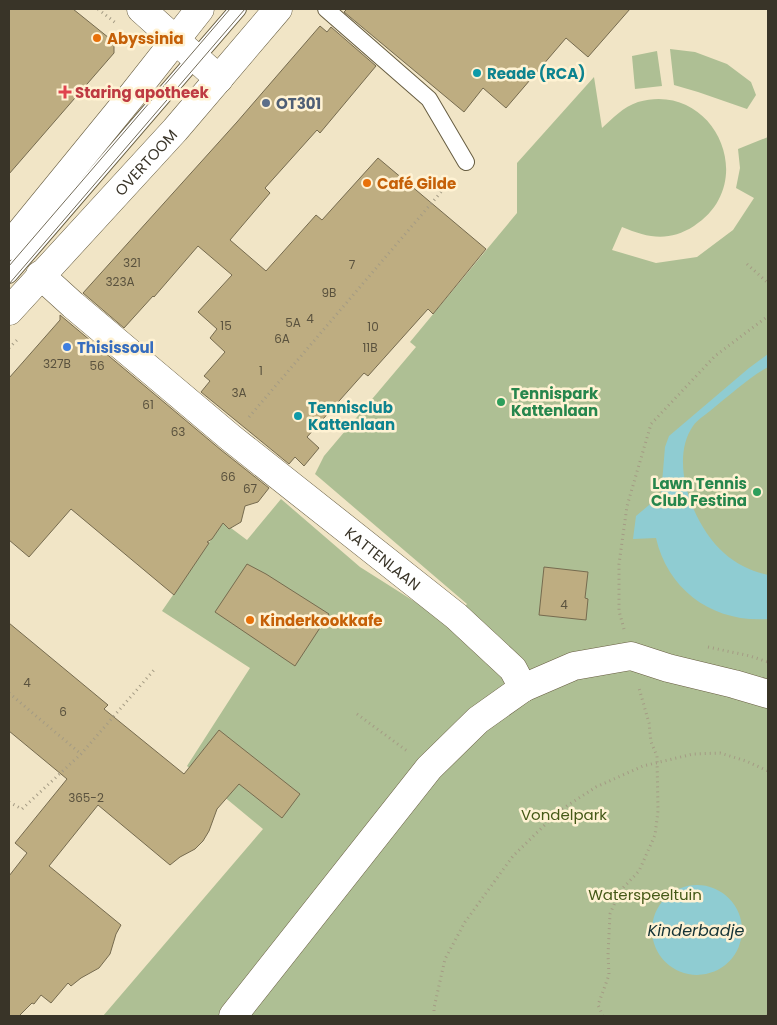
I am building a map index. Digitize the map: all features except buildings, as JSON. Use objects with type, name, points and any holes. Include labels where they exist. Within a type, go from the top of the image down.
[{"type":"street","points":[[141,9],[219,79]]},
{"type":"street","points":[[9,246],[200,9]]},
{"type":"street","name":"OVERTOOM","points":[[9,311],[40,275],[170,136],[278,9]]},
{"type":"street","name":"KATTENLAAN","points":[[40,275],[231,438],[456,616],[513,669],[523,688]]},
{"type":"street","points":[[233,1016],[429,768],[478,720],[523,688],[574,666],[631,656],[668,668],[768,694]]},
{"type":"lane","name":"OVERTOOM","points":[[9,275],[238,9]]},
{"type":"lane","points":[[330,10],[429,99],[466,162]]},
{"type":"path","points":[[125,31],[133,56]]},
{"type":"path","points":[[231,438],[466,162]]},
{"type":"path","points":[[747,264],[768,283]]},
{"type":"path","points":[[622,538],[627,506],[651,424],[715,356],[768,316]]},
{"type":"path","points":[[9,802],[22,809],[81,754],[154,670]]},
{"type":"path","points":[[9,693],[81,754]]},
{"type":"path","points":[[357,714],[429,768]]},
{"type":"path","points":[[603,1016],[598,1005],[609,975],[610,914],[620,891],[639,872],[656,835],[658,811],[657,756],[651,742]]},
{"type":"path","points":[[434,1016],[434,1008],[446,959],[465,922],[513,856],[559,811],[596,786],[657,762],[692,754],[720,753],[746,761],[768,771]]},
{"type":"green space","points":[[670,49],[695,52],[727,64],[751,82],[756,95],[747,109],[674,85]]},
{"type":"green space","points":[[657,51],[662,86],[635,89],[632,56]]},
{"type":"green space","name":"Vondelpark","points":[[594,77],[602,128],[618,113],[633,104],[665,99],[688,106],[707,120],[720,140],[726,162],[724,185],[714,207],[694,226],[676,234],[658,237],[641,234],[622,227],[612,250],[656,263],[697,257],[733,230],[754,198],[736,188],[740,168],[738,149],[768,137],[768,1016],[103,1016],[263,829],[187,766],[250,668],[162,611],[223,522],[247,540],[281,499],[360,567],[450,624],[467,604],[315,474],[324,456],[416,347],[410,342],[517,213],[517,163]]},
{"type":"water","points":[[768,354],[768,367],[745,382],[693,426],[686,441],[683,457],[684,475],[694,511],[713,542],[739,564],[768,575],[768,619],[748,619],[712,609],[696,600],[682,588],[671,574],[662,557],[656,538],[633,539],[636,516],[661,495],[665,447],[669,436]]},
{"type":"water","name":"Kinderbadje","points":[[697,885],[714,889],[729,898],[738,913],[742,930],[738,947],[729,962],[714,971],[697,975],[680,971],[665,962],[656,947],[652,930],[656,913],[665,898],[680,889]]},
{"type":"tram line","points":[[9,266],[230,9]]},
{"type":"tram line","points":[[9,284],[245,9]]},
{"type":"place","name":"Abyssinia","points":[[97,38]]},
{"type":"place","name":"Reade (RCA)","points":[[477,73]]},
{"type":"place","name":"Staring apotheek","points":[[65,92]]},
{"type":"place","name":"OT301","points":[[266,103]]},
{"type":"place","name":"Café Gilde","points":[[367,183]]},
{"type":"place","name":"Thisissoul","points":[[67,347]]},
{"type":"place","name":"Tennispark Kattenlaan","points":[[501,402]]},
{"type":"place","name":"Tennisclub Kattenlaan","points":[[298,416]]},
{"type":"place","name":"Lawn Tennis Club Festina","points":[[757,492]]},
{"type":"place","name":"Kinderkookkafe","points":[[250,620]]},
{"type":"park label","name":"Waterspeeltuin","points":[[645,894]]}]
